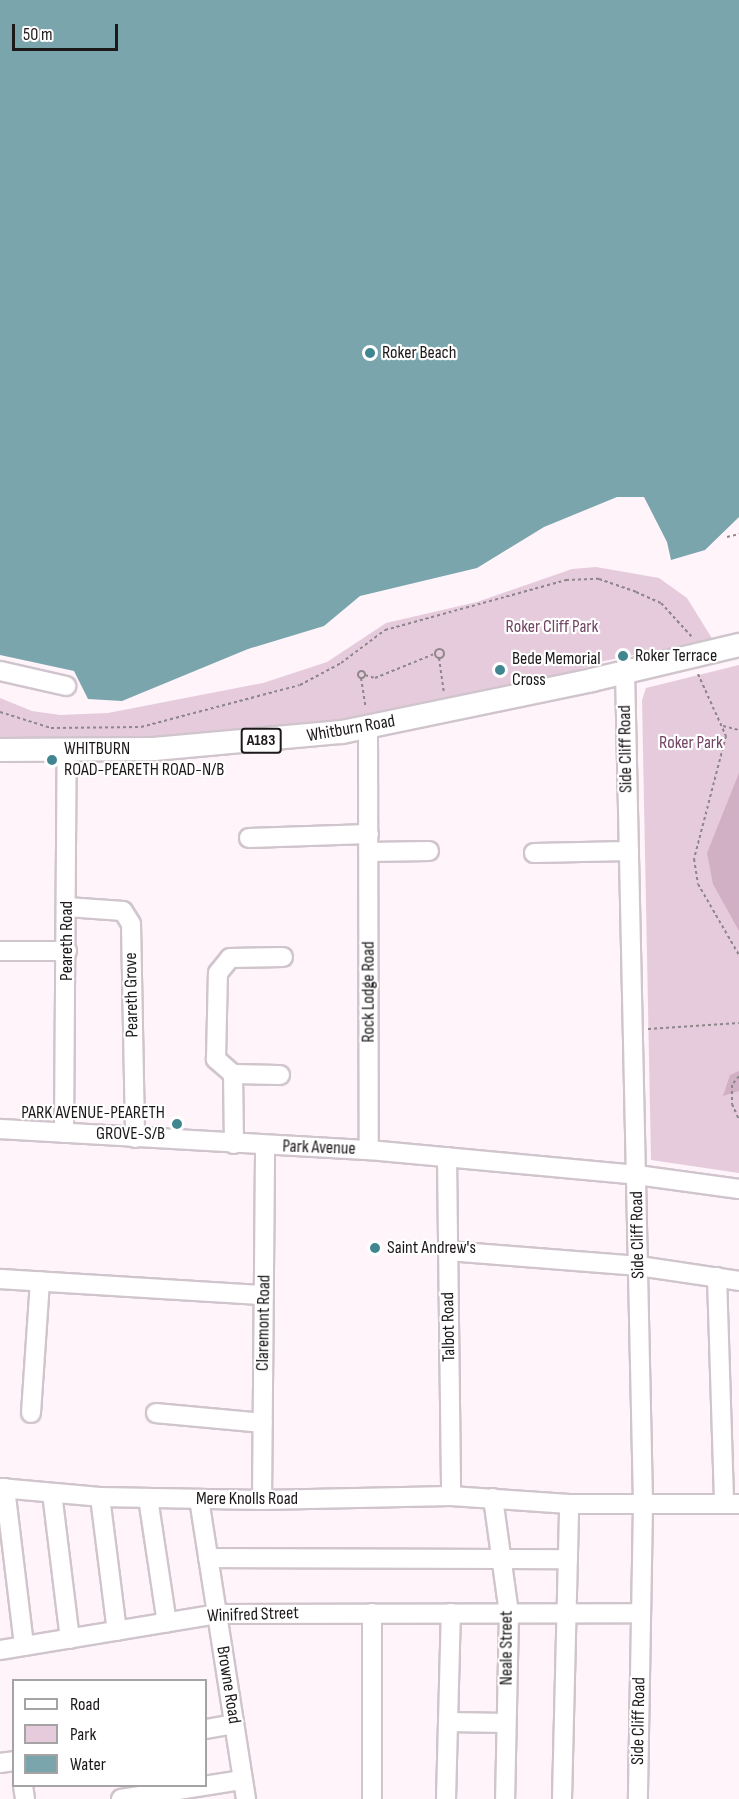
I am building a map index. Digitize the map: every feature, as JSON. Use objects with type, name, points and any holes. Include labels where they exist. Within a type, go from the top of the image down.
[{"type":"main road","name":"A183","points":[[624,671],[689,649],[735,646]]},
{"type":"main road","name":"Whitburn Road","points":[[0,750],[165,748],[286,739],[624,671]]},
{"type":"street","points":[[0,671],[66,686]]},
{"type":"street","name":"Side Cliff Road","points":[[624,671],[643,1505],[638,1799]]},
{"type":"street","name":"Rock Lodge Road","points":[[368,722],[369,1150]]},
{"type":"street","name":"Peareth Road","points":[[64,1133],[67,749]]},
{"type":"street","points":[[249,838],[369,843],[429,851]]},
{"type":"street","points":[[534,853],[629,851]]},
{"type":"street","name":"Peareth Grove","points":[[67,907],[123,911],[131,924],[135,1138]]},
{"type":"street","points":[[0,951],[67,951]]},
{"type":"street","points":[[280,1075],[233,1074],[216,1059],[218,973],[230,958],[283,957]]},
{"type":"street","points":[[233,1074],[234,1144]]},
{"type":"street","name":"Park Avenue","points":[[0,1129],[369,1150],[637,1175],[739,1189]]},
{"type":"street","name":"Claremont Road","points":[[262,1500],[266,1145]]},
{"type":"street","name":"Talbot Road","points":[[447,1157],[451,1496]]},
{"type":"street","points":[[448,1251],[639,1266],[739,1281]]},
{"type":"street","points":[[562,1799],[569,1504],[732,1504],[717,1277]]},
{"type":"street","points":[[0,1279],[264,1295]]},
{"type":"street","points":[[31,1413],[40,1281]]},
{"type":"street","points":[[156,1413],[263,1423]]},
{"type":"street","points":[[2,1488],[24,1646]]},
{"type":"street","name":"Mere Knolls Road","points":[[2,1488],[100,1497],[262,1500],[451,1496],[569,1504]]},
{"type":"street","points":[[52,1493],[70,1639]]},
{"type":"street","points":[[100,1497],[117,1631]]},
{"type":"street","points":[[148,1498],[167,1623]]},
{"type":"street","name":"Neale Street","points":[[494,1498],[509,1612],[505,1799]]},
{"type":"street","name":"Browne Road","points":[[199,1499],[246,1799]]},
{"type":"street","points":[[208,1558],[501,1556],[568,1559]]},
{"type":"street","points":[[372,1613],[372,1799]]},
{"type":"street","points":[[446,1799],[450,1613]]},
{"type":"street","name":"Winifred Street","points":[[0,1650],[217,1614],[641,1613]]},
{"type":"street","points":[[448,1722],[506,1723]]},
{"type":"street","points":[[207,1729],[234,1724]]},
{"type":"street","points":[[207,1786],[243,1780]]},
{"type":"street","points":[[122,1799],[198,1787]]},
{"type":"path","points":[[727,537],[739,534]]},
{"type":"path","points":[[0,712],[51,728],[141,727],[300,685],[341,663],[385,630],[566,580],[599,579],[652,599],[681,621],[699,675],[723,726],[726,736],[694,859],[698,884],[739,956]]},
{"type":"path","points":[[368,722],[359,671],[375,678],[441,649],[443,655],[439,658]]},
{"type":"path","points":[[434,654],[439,658],[445,701]]},
{"type":"path","points":[[362,678],[365,675]]},
{"type":"path","points":[[723,726],[739,730]]},
{"type":"path","points":[[633,1029],[739,1023]]},
{"type":"path","points":[[739,1076],[732,1085],[732,1104],[739,1120]]},
{"type":"green space","name":"Roker Cliff Park","points":[[596,567],[659,578],[687,598],[713,640],[677,653],[634,655],[599,662],[560,677],[325,723],[153,737],[0,739],[0,698],[32,711],[60,715],[108,713],[263,683],[327,662],[386,623],[477,602],[572,569]]},
{"type":"green space","name":"Roker Park","points":[[739,665],[739,1173],[651,1160],[642,700],[646,688]]},
{"type":"shaded area","points":[[739,773],[739,931],[713,884],[707,853]]},
{"type":"shaded area","points":[[739,1071],[739,1091],[723,1096],[730,1075]]},
{"type":"water","name":"Roker Beach","points":[[0,0],[739,0],[739,517],[705,550],[671,560],[667,542],[644,497],[617,497],[544,527],[477,568],[360,596],[324,626],[248,649],[122,701],[88,699],[74,671],[0,655]]},
{"type":"place","name":"Roker Beach","points":[[370,353]]},
{"type":"place","name":"Roker Terrace","points":[[623,656]]},
{"type":"place","name":"Bede Memorial Cross","points":[[500,670]]},
{"type":"place","name":"WHITBURN ROAD-PEARETH ROAD-N/B","points":[[52,760]]},
{"type":"place","name":"PARK AVENUE-PEARETH GROVE-S/B","points":[[177,1124]]},
{"type":"place","name":"Saint Andrew's","points":[[375,1248]]}]
